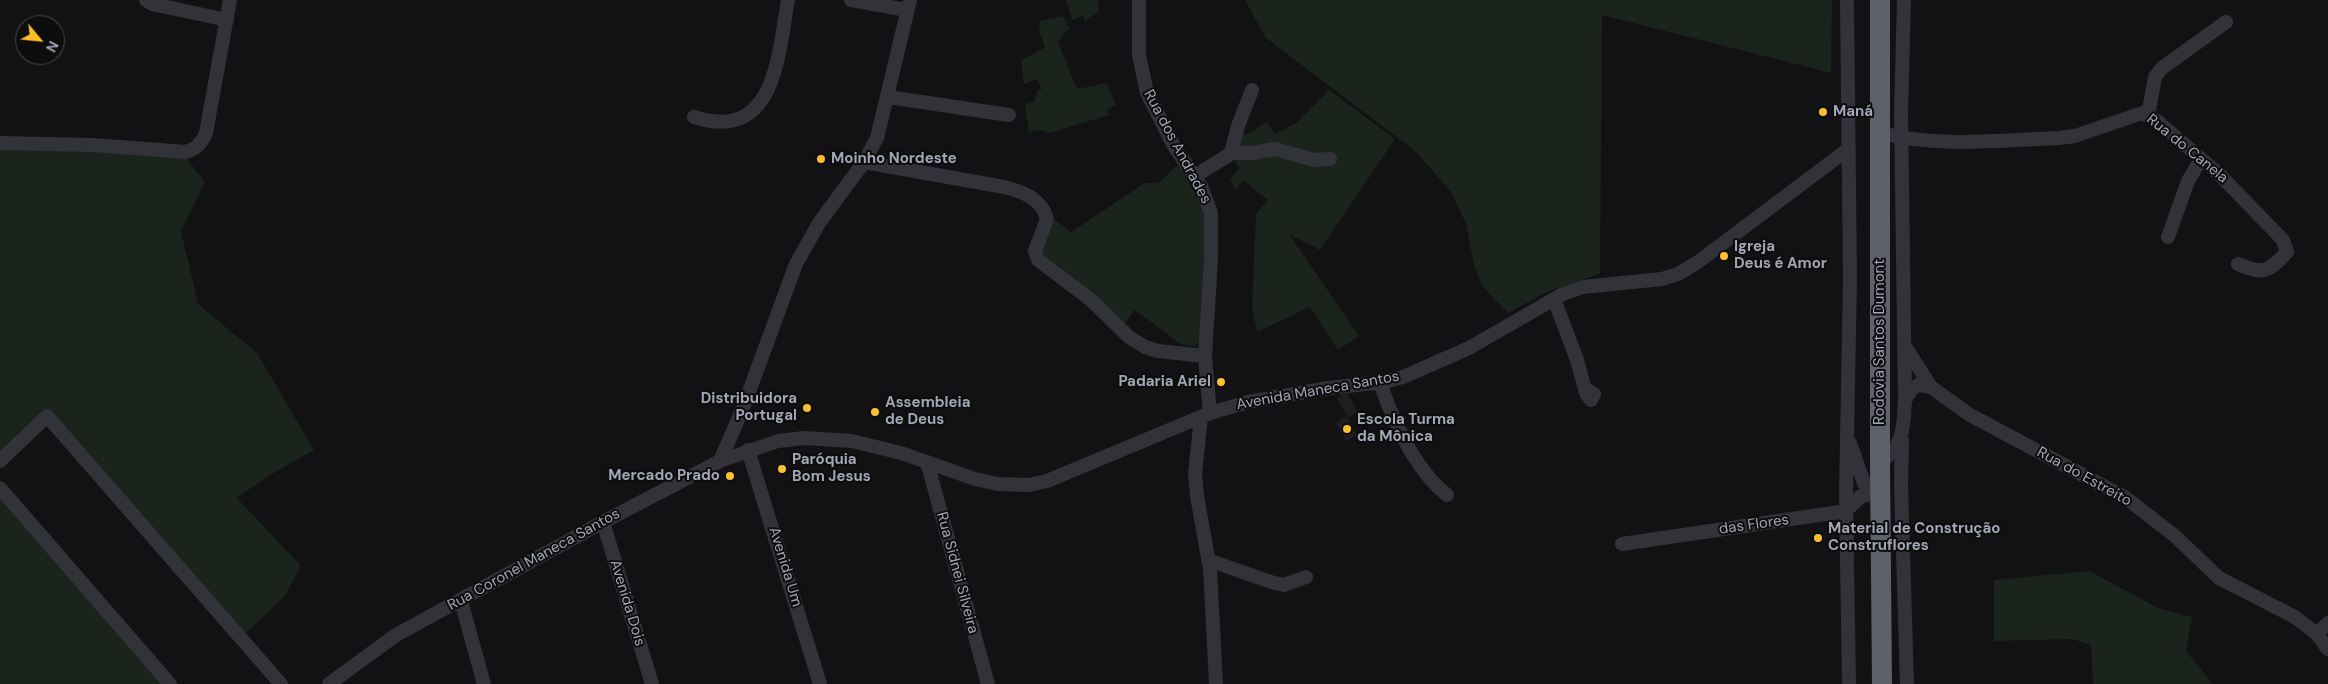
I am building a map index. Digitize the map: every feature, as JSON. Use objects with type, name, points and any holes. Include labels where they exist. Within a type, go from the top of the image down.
[{"type":"highway","name":"Rodovia Santos Dumont","points":[[1880,0],[1882,684]]},
{"type":"street","points":[[146,0],[152,4],[227,20]]},
{"type":"street","points":[[0,142],[93,145],[186,152],[194,149],[201,144],[206,133],[230,0]]},
{"type":"street","points":[[694,118],[715,122],[734,120],[759,105],[767,95],[775,72],[788,0]]},
{"type":"street","points":[[720,461],[747,399],[796,264],[819,223],[864,162],[877,138],[908,5],[851,0]]},
{"type":"street","name":"Rua dos Andrades","points":[[1139,0],[1139,55],[1147,94],[1174,146],[1195,176],[1208,200],[1212,227],[1205,356],[1205,415],[1195,474],[1208,560],[1216,684]]},
{"type":"street","points":[[1847,0],[1847,150],[1850,278],[1846,511],[1848,684]]},
{"type":"street","points":[[1904,0],[1902,222],[1906,348],[1902,434],[1907,684]]},
{"type":"street","points":[[2148,115],[2156,77],[2162,68],[2226,22]]},
{"type":"street","points":[[1231,153],[1238,126],[1252,90]]},
{"type":"street","points":[[888,97],[1009,115]]},
{"type":"street","name":"Rua do Canela","points":[[1881,133],[1902,138],[1957,142],[2058,138],[2075,136],[2142,113],[2148,115],[2201,158],[2283,240],[2288,252],[2266,271],[2254,271],[2238,264]]},
{"type":"street","points":[[1195,176],[1231,153],[1252,154],[1275,149],[1314,160],[1330,159]]},
{"type":"street","name":"Avenida Maneca Santos","points":[[748,450],[778,441],[827,438],[875,446],[974,479],[1012,486],[1047,481],[1205,415],[1248,402],[1290,394],[1380,383],[1403,377],[1441,362],[1554,299],[1584,286],[1662,279],[1678,274],[1698,262],[1847,150]]},
{"type":"street","points":[[2168,238],[2188,181],[2201,158]]},
{"type":"street","points":[[864,162],[1004,187],[1026,194],[1040,205],[1046,219],[1035,251],[1038,260],[1091,300],[1130,336],[1145,347],[1158,351],[1205,356]]},
{"type":"street","points":[[1881,210],[1902,222]]},
{"type":"street","points":[[1554,299],[1578,360],[1585,388]]},
{"type":"street","points":[[1906,348],[1931,387]]},
{"type":"street","points":[[1380,383],[1395,422],[1426,474],[1435,486],[1447,495]]},
{"type":"street","points":[[1905,400],[1912,389],[1918,385],[1931,387]]},
{"type":"street","name":"Rua do Estreito","points":[[1931,387],[1970,415],[2126,498],[2175,536],[2219,578],[2294,617],[2317,634],[2328,649]]},
{"type":"street","points":[[0,460],[47,416],[281,684]]},
{"type":"street","points":[[1847,434],[1864,483],[1880,493]]},
{"type":"street","points":[[1880,463],[1896,450],[1902,434]]},
{"type":"street","name":"Rua Coronel Maneca Santos","points":[[330,684],[396,635],[603,522],[720,461],[748,450]]},
{"type":"street","name":"Avenida Um","points":[[748,450],[820,684]]},
{"type":"street","name":"Rua Sidnei Silveira","points":[[927,462],[988,684]]},
{"type":"street","points":[[0,488],[170,684]]},
{"type":"street","points":[[1846,511],[1861,496],[1880,493]]},
{"type":"street","name":"das Flores","points":[[1622,544],[1846,511]]},
{"type":"street","name":"Avenida Dois","points":[[603,522],[652,684]]},
{"type":"street","points":[[1881,522],[1904,558]]},
{"type":"street","points":[[1208,560],[1278,584],[1290,583],[1306,577]]},
{"type":"street","points":[[461,601],[484,684]]},
{"type":"street","points":[[2317,634],[2328,623]]},
{"type":"shaded area","points":[[1066,0],[1099,0],[1098,12],[1085,21],[1083,16],[1072,20]]},
{"type":"shaded area","points":[[1245,0],[1832,0],[1831,73],[1602,15],[1600,274],[1549,291],[1508,313],[1482,286],[1474,265],[1466,224],[1451,192],[1416,152],[1265,37]]},
{"type":"shaded area","points":[[1063,16],[1069,28],[1058,42],[1077,89],[1107,83],[1116,105],[1107,110],[1109,115],[1050,133],[1039,130],[1029,132],[1025,104],[1035,102],[1037,91],[1042,89],[1037,79],[1024,84],[1021,61],[1045,47],[1039,31],[1040,21]]},
{"type":"shaded area","points":[[1329,90],[1395,139],[1320,250],[1289,234],[1359,336],[1338,350],[1310,307],[1257,332],[1252,307],[1256,214],[1268,200],[1243,180],[1236,190],[1230,180],[1239,169],[1231,154],[1239,135],[1251,132],[1267,122],[1275,134],[1296,123]]},
{"type":"shaded area","points":[[0,148],[184,155],[205,182],[181,231],[198,304],[257,353],[314,450],[265,478],[237,498],[301,566],[284,597],[244,635],[47,412],[0,454]]},
{"type":"shaded area","points":[[1181,162],[1191,175],[1207,221],[1200,341],[1195,346],[1181,344],[1135,310],[1125,324],[1038,251],[1053,218],[1071,232],[1145,183],[1158,183]]},
{"type":"shaded area","points":[[1346,392],[1358,412],[1348,418],[1357,435],[1346,441],[1336,423],[1347,416],[1337,398]]},
{"type":"shaded area","points":[[0,497],[163,684],[0,684]]},
{"type":"shaded area","points":[[2090,571],[2158,608],[2192,617],[2186,651],[2213,684],[2093,684],[2091,645],[2072,639],[1994,641],[1994,580]]},
{"type":"place","name":"Maná","points":[[1823,112]]},
{"type":"place","name":"Moinho Nordeste","points":[[821,159]]},
{"type":"place","name":"Igreja Deus é Amor","points":[[1724,256]]},
{"type":"place","name":"Padaria Ariel","points":[[1221,382]]},
{"type":"place","name":"Distribuidora Portugal","points":[[807,408]]},
{"type":"place","name":"Assembleia de Deus","points":[[875,412]]},
{"type":"place","name":"Escola Turma da Mônica","points":[[1347,429]]},
{"type":"place","name":"Paróquia Bom Jesus","points":[[782,469]]},
{"type":"place","name":"Mercado Prado","points":[[730,476]]},
{"type":"place","name":"Material de Construção Construflores","points":[[1818,538]]}]
